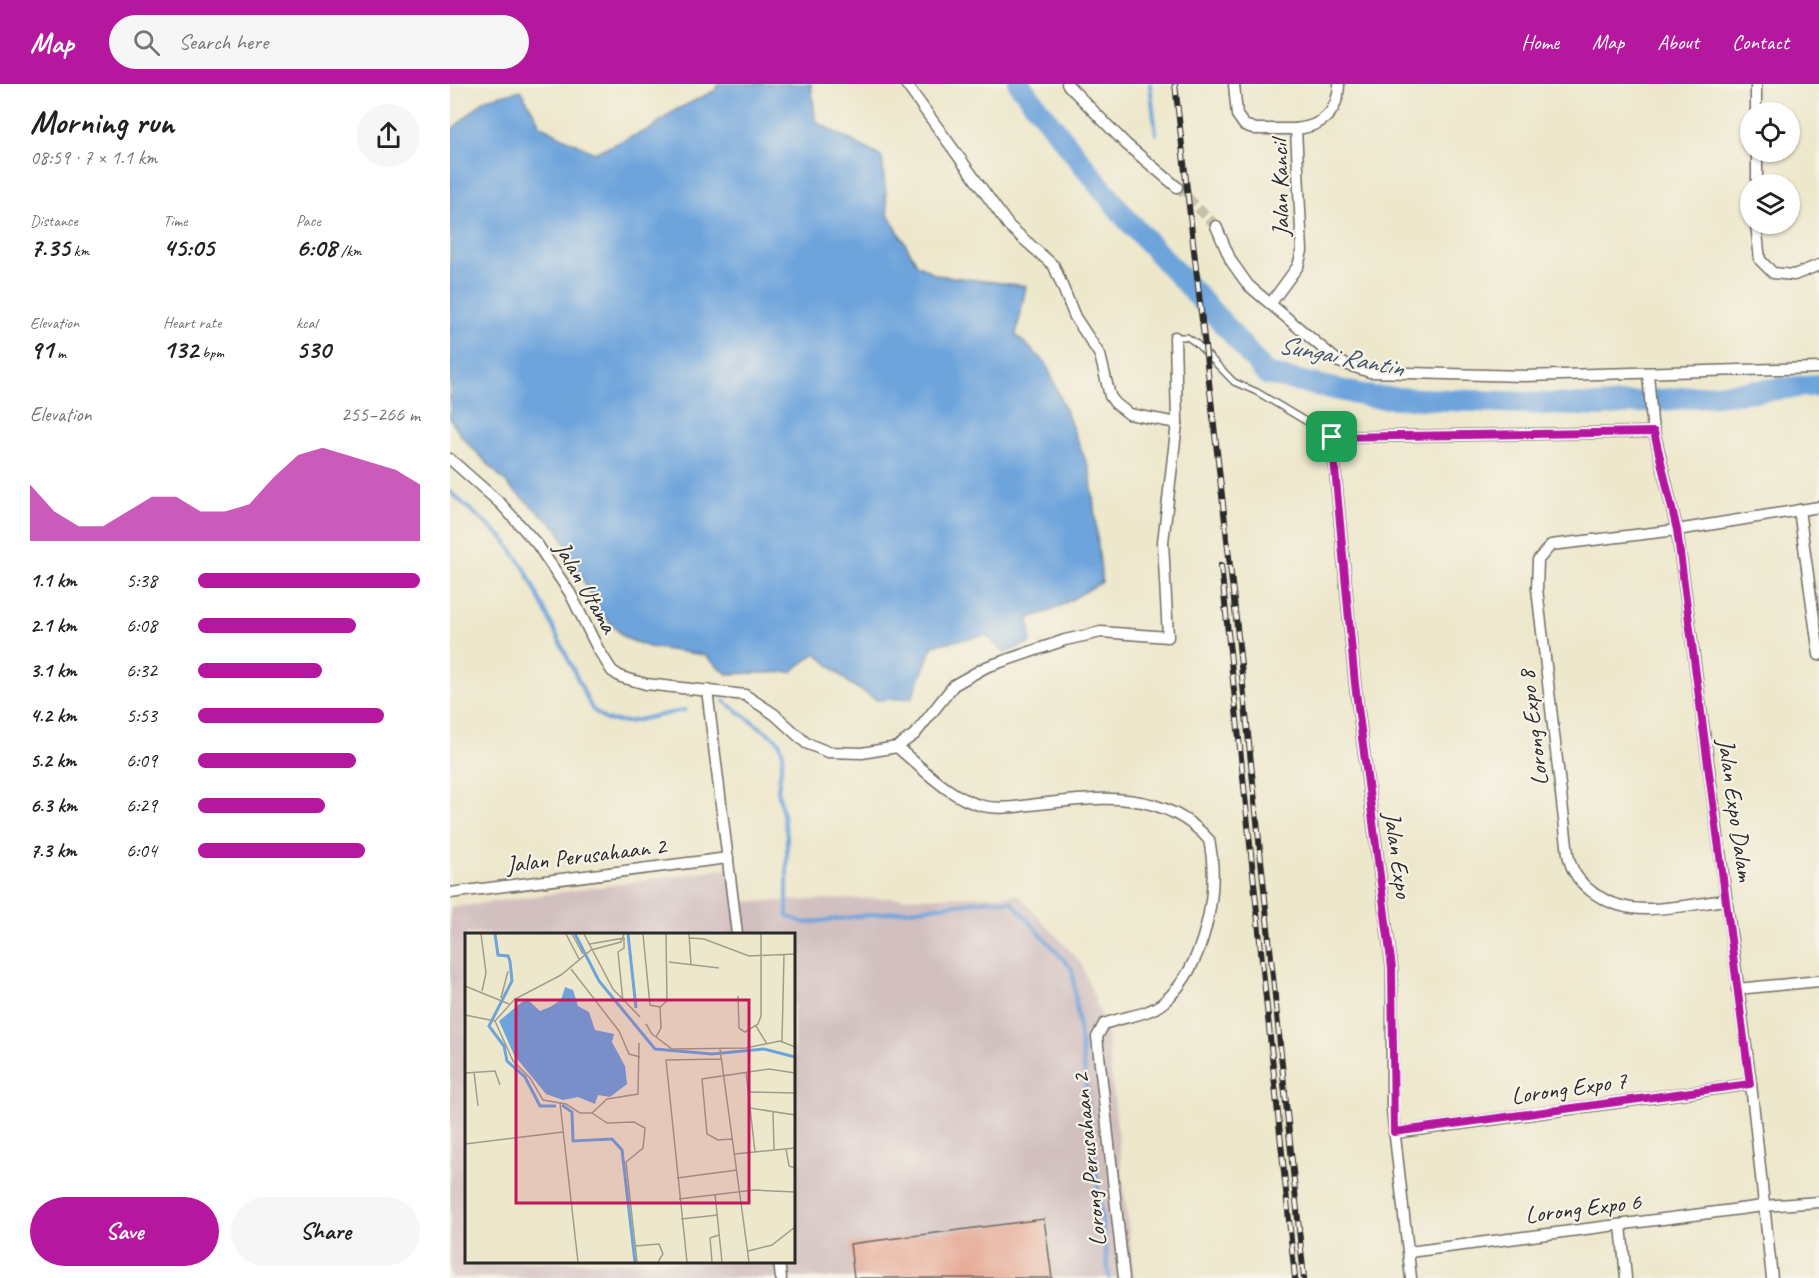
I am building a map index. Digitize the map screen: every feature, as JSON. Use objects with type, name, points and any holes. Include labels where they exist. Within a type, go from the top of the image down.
[{"type":"street","points":[[906,84],[1009,226],[1053,266],[1075,318],[1100,355],[1110,396],[1115,403],[1129,414],[1177,423]]},
{"type":"street","points":[[1067,84],[1126,144],[1177,187]]},
{"type":"street","points":[[1079,84],[1080,99]]},
{"type":"street","points":[[1234,84],[1238,115],[1244,125],[1256,129],[1296,129]]},
{"type":"street","name":"Jalan Kancil","points":[[1271,303],[1298,266],[1302,251],[1296,129],[1313,127],[1330,115],[1335,107],[1339,84]]},
{"type":"street","points":[[1756,84],[1756,102]]},
{"type":"street","points":[[1216,226],[1235,268],[1248,285],[1340,362],[1370,372],[1525,376],[1819,368]]},
{"type":"street","points":[[1757,234],[1760,260],[1773,273],[1794,275],[1819,265]]},
{"type":"street","points":[[897,747],[915,734],[954,685],[986,667],[1093,633],[1118,632],[1168,637],[1163,542],[1177,423],[1175,337]]},
{"type":"street","name":"Jalan Expo Dalam","points":[[1647,373],[1653,427],[1677,530],[1750,1084],[1773,1278]]},
{"type":"street","points":[[1332,437],[1653,427]]},
{"type":"street","name":"Jalan Expo","points":[[1332,437],[1355,684],[1392,968],[1394,1132],[1411,1278]]},
{"type":"street","name":"Jalan Utama","points":[[450,459],[501,504],[537,544],[570,592],[598,649],[612,671],[631,681],[734,692],[758,701],[806,743],[828,752],[862,753],[897,747]]},
{"type":"street","points":[[1677,530],[1819,507]]},
{"type":"street","points":[[1799,510],[1817,624],[1819,655]]},
{"type":"street","name":"Lorong Expo 8","points":[[1677,530],[1561,543],[1543,551],[1538,560],[1537,589],[1568,854],[1573,873],[1587,888],[1622,905],[1648,909],[1726,900]]},
{"type":"street","points":[[707,690],[737,933]]},
{"type":"street","name":"Lorong Perusahaan 2","points":[[897,747],[940,782],[963,797],[985,807],[1077,800],[1144,801],[1168,808],[1188,821],[1209,840],[1211,909],[1197,955],[1164,1003],[1104,1024],[1097,1037],[1124,1278]]},
{"type":"street","name":"Jalan Perusahaan 2","points":[[450,894],[728,858]]},
{"type":"street","points":[[1737,989],[1819,981]]},
{"type":"street","name":"Lorong Expo 7","points":[[1394,1132],[1750,1084]]},
{"type":"street","name":"Lorong Expo 6","points":[[1409,1252],[1763,1206],[1819,1202]]},
{"type":"street","points":[[1621,1225],[1626,1278]]},
{"type":"street","points":[[779,1263],[781,1278]]},
{"type":"lane","points":[[1175,337],[1187,337],[1196,343],[1234,382],[1257,392],[1332,437]]},
{"type":"shaded area","points":[[733,868],[740,902],[1019,895],[1081,963],[1106,1028],[1134,1278],[450,1278],[450,908]]},
{"type":"water","points":[[718,84],[811,84],[816,122],[882,157],[888,214],[917,264],[936,275],[1026,286],[1016,335],[1046,363],[1090,471],[1102,582],[1053,610],[1029,618],[1031,642],[1005,653],[986,635],[933,645],[912,698],[877,700],[850,684],[816,653],[791,672],[727,674],[704,655],[649,647],[625,638],[598,610],[558,529],[513,490],[462,437],[450,419],[450,131],[486,99],[521,90],[541,126],[594,153],[650,129],[674,111],[716,90]]},
{"type":"building","points":[[1044,1219],[1052,1278],[854,1278],[850,1244]]},
{"type":"waterway","name":"Sungai Rantin","points":[[1019,84],[1124,216],[1228,329],[1266,374],[1372,397],[1600,406],[1819,385]]},
{"type":"waterway","points":[[1150,84],[1156,134]]},
{"type":"waterway","points":[[450,492],[504,539],[525,569],[592,709],[606,720],[628,722],[685,710]]},
{"type":"waterway","points":[[724,701],[779,741],[783,754],[778,790],[787,835],[787,916],[805,923],[990,900],[1012,902],[1072,969],[1109,1278]]},
{"type":"tunnel","points":[[1177,187],[1216,226]]},
{"type":"railway","points":[[1175,84],[1237,627],[1304,1278]]},
{"type":"railway","points":[[1221,565],[1295,1278]]},
{"type":"route","points":[[1654,432],[1677,530],[1750,1084],[1394,1132],[1392,968],[1355,684],[1332,437],[1654,432]]}]
